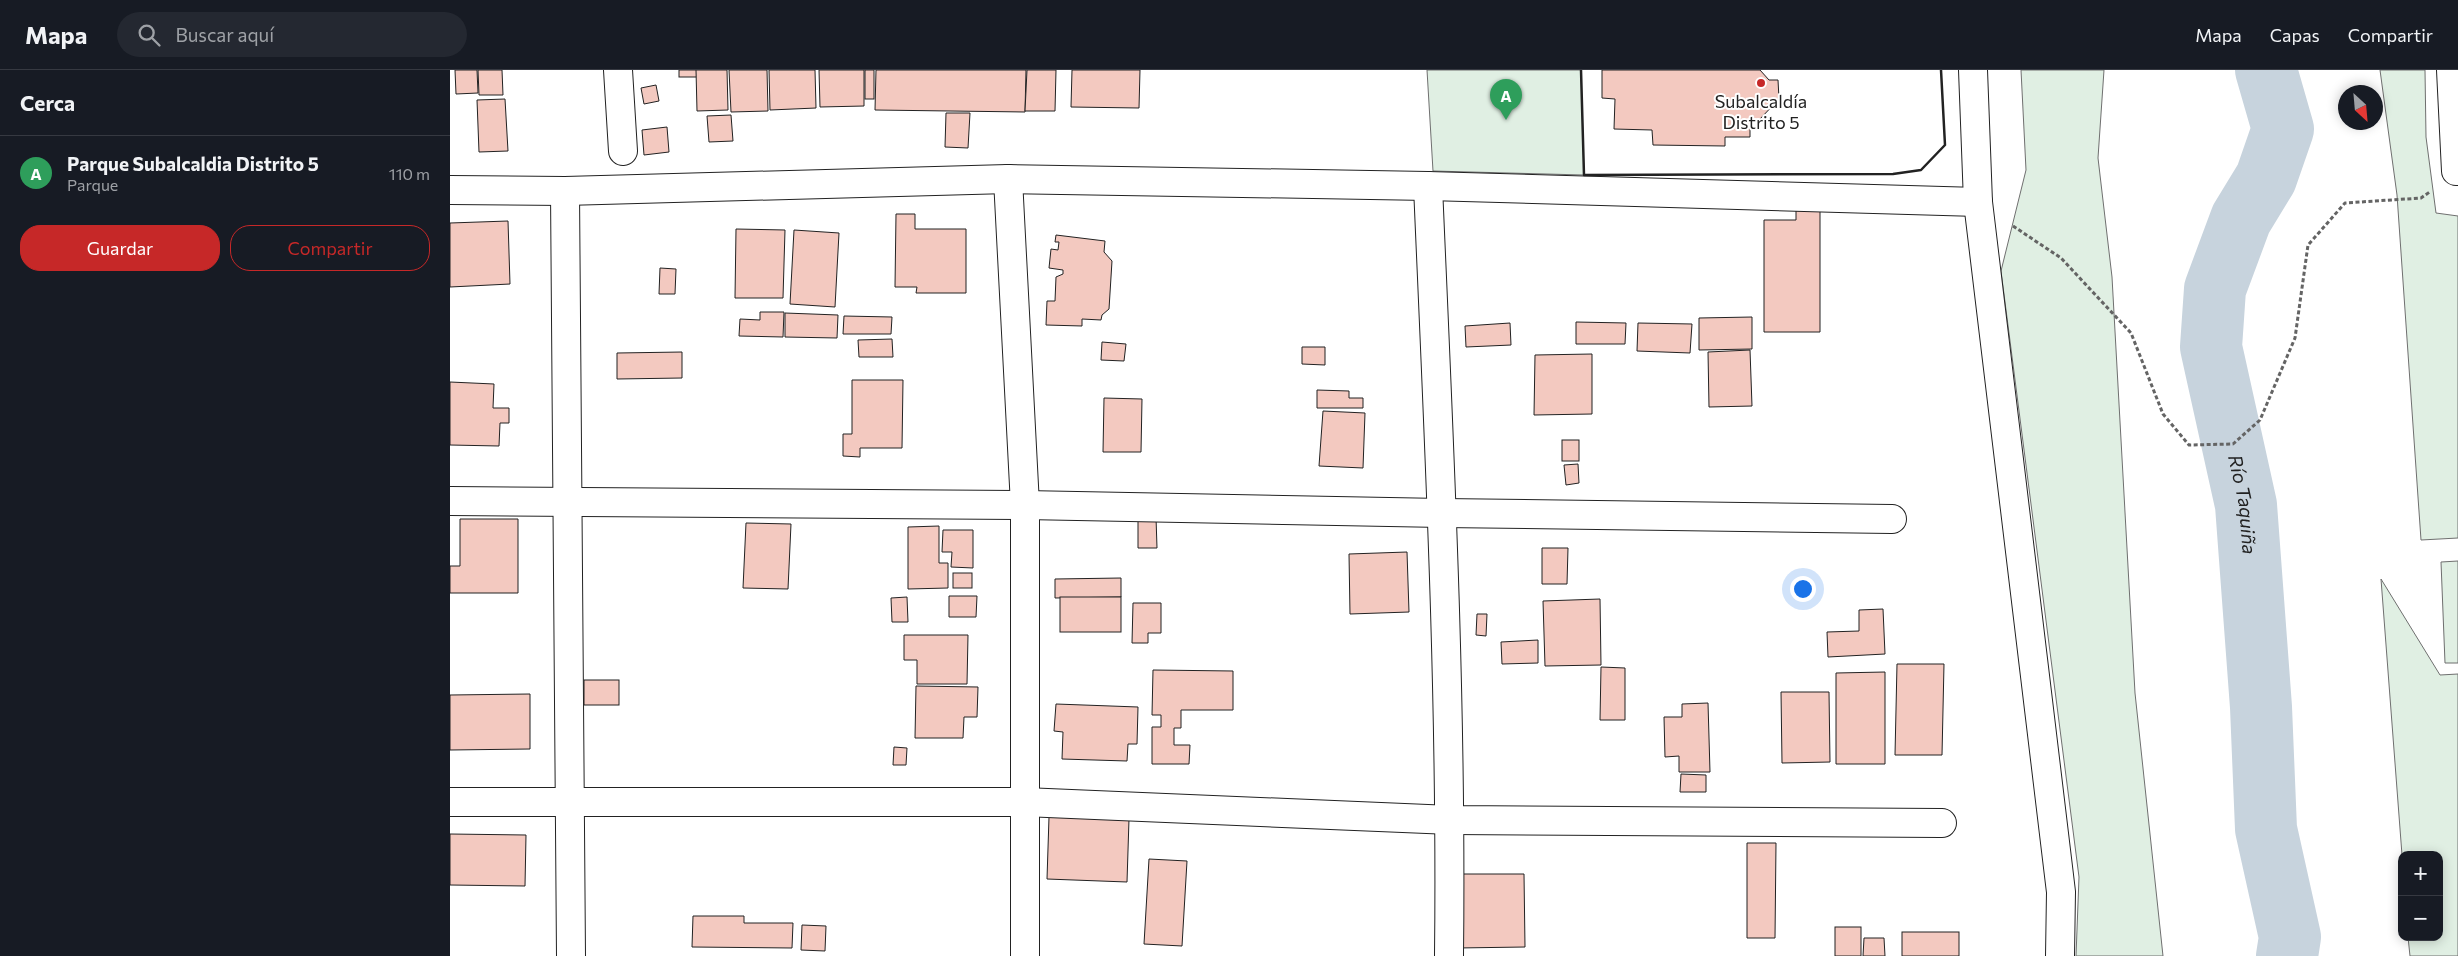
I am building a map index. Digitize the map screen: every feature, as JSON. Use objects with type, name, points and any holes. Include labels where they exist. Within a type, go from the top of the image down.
[{"type":"street","points":[[618,70],[623,151]]},
{"type":"street","points":[[1973,70],[1978,202],[2061,892],[2060,956]]},
{"type":"street","points":[[2451,70],[2457,171]]},
{"type":"street","points":[[450,190],[565,190],[1008,179],[1428,186],[1978,202]]},
{"type":"street","points":[[1008,179],[1025,505],[1025,956]]},
{"type":"street","points":[[1428,186],[1442,514],[1450,820],[1449,956]]},
{"type":"street","points":[[565,190],[571,956]]},
{"type":"street","points":[[450,501],[1025,505],[1442,514],[1892,519]]},
{"type":"street","points":[[450,802],[1024,802],[1450,820],[1942,823]]},
{"type":"path","points":[[1978,202],[2061,258],[2132,333],[2163,414],[2189,445],[2233,444],[2260,420],[2295,338],[2308,245],[2344,203],[2421,198],[2457,171]]},
{"type":"green space","points":[[1427,70],[1581,70],[1584,175],[1433,171]]},
{"type":"green space","points":[[2021,70],[2104,70],[2098,158],[2112,277],[2135,693],[2163,956],[2076,956],[2079,877],[2001,271],[2026,170]]},
{"type":"green space","points":[[2380,70],[2425,70],[2426,137],[2436,213],[2458,216],[2458,538],[2421,540],[2397,195]]},
{"type":"green space","points":[[2458,561],[2458,663],[2445,663],[2441,562]]},
{"type":"green space","points":[[2381,579],[2440,675],[2458,674],[2458,956],[2410,956],[2408,941],[2443,941],[2443,851],[2402,851]]},
{"type":"building","points":[[455,70],[477,70],[478,93],[456,94]]},
{"type":"building","points":[[478,70],[502,70],[503,95],[479,95]]},
{"type":"building","points":[[679,70],[697,70],[697,77],[679,77]]},
{"type":"building","points":[[696,70],[727,70],[728,110],[697,111]]},
{"type":"building","points":[[729,70],[767,70],[768,111],[731,112]]},
{"type":"building","points":[[769,70],[815,70],[816,108],[770,110]]},
{"type":"building","points":[[819,70],[864,70],[864,106],[820,107]]},
{"type":"building","points":[[865,70],[874,70],[874,99],[865,99]]},
{"type":"building","points":[[876,70],[1026,70],[1025,112],[875,110]]},
{"type":"building","points":[[1027,70],[1056,70],[1055,111],[1025,111]]},
{"type":"building","points":[[1072,70],[1140,70],[1139,108],[1071,107]]},
{"type":"building","points":[[1602,70],[1760,70],[1769,80],[1778,80],[1779,99],[1759,120],[1750,124],[1750,137],[1725,137],[1725,146],[1653,145],[1652,130],[1614,129],[1615,99],[1602,98]]},
{"type":"building","points":[[656,85],[659,101],[644,104],[641,88]]},
{"type":"building","points":[[505,99],[508,151],[479,152],[477,100]]},
{"type":"building","points":[[946,113],[970,113],[968,148],[945,147]]},
{"type":"building","points":[[731,115],[733,141],[709,142],[707,116]]},
{"type":"building","points":[[667,127],[669,152],[644,155],[642,130]]},
{"type":"building","points":[[1796,204],[1820,205],[1820,332],[1764,332],[1764,220],[1796,220]]},
{"type":"building","points":[[896,214],[915,214],[915,229],[966,229],[966,293],[916,293],[917,287],[895,287]]},
{"type":"building","points":[[508,221],[510,284],[450,287],[450,223]]},
{"type":"building","points":[[736,229],[785,230],[783,298],[735,298]]},
{"type":"building","points":[[794,230],[839,233],[835,307],[790,304]]},
{"type":"building","points":[[1056,235],[1105,241],[1104,252],[1112,261],[1109,309],[1102,315],[1101,320],[1082,319],[1082,326],[1046,325],[1047,301],[1055,301],[1056,277],[1063,274],[1063,270],[1049,268],[1051,249],[1058,250],[1059,242],[1055,242]]},
{"type":"building","points":[[660,268],[676,269],[675,294],[659,294]]},
{"type":"building","points":[[760,312],[784,312],[783,337],[739,336],[740,319],[760,320]]},
{"type":"building","points":[[785,313],[838,315],[837,338],[785,337]]},
{"type":"building","points":[[844,316],[892,317],[891,334],[843,334]]},
{"type":"building","points":[[1752,317],[1752,349],[1699,350],[1699,318]]},
{"type":"building","points":[[1576,322],[1626,323],[1625,344],[1576,344]]},
{"type":"building","points":[[1510,323],[1511,345],[1466,347],[1465,326]]},
{"type":"building","points":[[1638,323],[1692,324],[1690,353],[1637,351]]},
{"type":"building","points":[[892,339],[893,357],[859,357],[858,340]]},
{"type":"building","points":[[1102,342],[1126,344],[1124,361],[1101,360]]},
{"type":"building","points":[[1302,347],[1325,347],[1325,365],[1302,364]]},
{"type":"building","points":[[1750,350],[1752,406],[1709,407],[1708,352]]},
{"type":"building","points":[[682,352],[682,378],[617,379],[617,353]]},
{"type":"building","points":[[1592,354],[1592,414],[1534,415],[1535,355]]},
{"type":"building","points":[[852,380],[903,380],[902,448],[860,448],[860,457],[843,456],[843,434],[852,434]]},
{"type":"building","points":[[450,382],[494,384],[493,408],[509,408],[509,423],[500,423],[499,446],[450,445]]},
{"type":"building","points":[[1317,390],[1349,391],[1349,398],[1363,398],[1363,408],[1317,408]]},
{"type":"building","points":[[1104,398],[1142,399],[1141,452],[1103,452]]},
{"type":"building","points":[[1323,411],[1365,413],[1363,468],[1319,466]]},
{"type":"building","points":[[1562,440],[1579,440],[1579,461],[1562,461]]},
{"type":"building","points":[[1578,464],[1579,483],[1566,485],[1564,465]]},
{"type":"building","points":[[1138,517],[1156,517],[1157,548],[1138,548]]},
{"type":"building","points":[[460,519],[518,519],[518,593],[450,593],[450,566],[460,566]]},
{"type":"building","points":[[746,523],[791,524],[788,589],[743,588]]},
{"type":"building","points":[[939,526],[939,563],[948,563],[948,588],[908,589],[908,527]]},
{"type":"building","points":[[943,530],[973,530],[973,568],[951,567],[952,552],[942,552]]},
{"type":"building","points":[[1542,548],[1568,548],[1567,584],[1542,584]]},
{"type":"building","points":[[1407,552],[1409,612],[1350,614],[1349,554]]},
{"type":"building","points":[[953,573],[972,573],[972,588],[953,588]]},
{"type":"building","points":[[1121,578],[1121,597],[1055,598],[1055,579]]},
{"type":"building","points":[[949,596],[977,596],[976,617],[949,617]]},
{"type":"building","points":[[907,597],[908,622],[892,622],[891,598]]},
{"type":"building","points":[[1060,597],[1121,597],[1121,632],[1060,632]]},
{"type":"building","points":[[1600,599],[1601,665],[1545,666],[1543,601]]},
{"type":"building","points":[[1133,603],[1161,603],[1161,633],[1148,633],[1148,643],[1132,643]]},
{"type":"building","points":[[1883,609],[1885,654],[1828,657],[1827,632],[1859,631],[1859,610]]},
{"type":"building","points":[[1477,614],[1487,614],[1486,636],[1476,635]]},
{"type":"building","points":[[904,635],[968,635],[967,684],[917,684],[917,660],[904,660]]},
{"type":"building","points":[[1538,640],[1538,663],[1502,664],[1501,642]]},
{"type":"building","points":[[1897,664],[1944,664],[1942,755],[1895,755]]},
{"type":"building","points":[[1601,667],[1625,668],[1625,720],[1600,720]]},
{"type":"building","points":[[1153,670],[1233,671],[1233,710],[1181,710],[1181,728],[1174,728],[1174,745],[1190,745],[1189,764],[1152,764],[1152,727],[1161,727],[1161,715],[1152,715]]},
{"type":"building","points":[[1885,672],[1885,764],[1836,764],[1836,673]]},
{"type":"building","points":[[584,680],[619,680],[619,705],[584,705]]},
{"type":"building","points":[[916,686],[978,687],[977,717],[964,717],[963,738],[915,738]]},
{"type":"building","points":[[1781,692],[1829,692],[1830,762],[1782,763]]},
{"type":"building","points":[[530,694],[530,749],[450,750],[450,695]]},
{"type":"building","points":[[1708,703],[1710,772],[1679,772],[1679,756],[1665,757],[1664,717],[1682,717],[1682,704]]},
{"type":"building","points":[[1056,704],[1138,707],[1137,744],[1128,744],[1127,761],[1062,759],[1063,732],[1054,731]]},
{"type":"building","points":[[894,747],[907,748],[906,765],[893,765]]},
{"type":"building","points":[[1681,774],[1706,775],[1706,792],[1680,792]]},
{"type":"building","points":[[1049,817],[1129,819],[1127,882],[1047,879]]},
{"type":"building","points":[[450,834],[526,835],[525,886],[450,885]]},
{"type":"building","points":[[1747,843],[1776,843],[1775,938],[1747,938]]},
{"type":"building","points":[[1149,859],[1187,861],[1182,946],[1144,944]]},
{"type":"building","points":[[1457,874],[1524,874],[1525,947],[1457,948]]},
{"type":"building","points":[[693,916],[744,916],[744,923],[793,923],[792,948],[692,947]]},
{"type":"building","points":[[802,925],[826,926],[825,951],[801,950]]},
{"type":"building","points":[[1835,927],[1861,927],[1861,956],[1835,956]]},
{"type":"building","points":[[1902,932],[1959,932],[1959,956],[1902,956]]},
{"type":"building","points":[[1864,938],[1884,938],[1885,956],[1863,956]]},
{"type":"waterway","name":"Río Taquiña","points":[[2266,70],[2283,129],[2266,178],[2241,219],[2215,289],[2211,347],[2246,505],[2261,707],[2266,829],[2290,937],[2287,956]]},
{"type":"wall","points":[[1581,70],[1584,175],[1893,174],[1921,170],[1945,145],[1941,70]]},
{"type":"place","name":"Subalcaldía Distrito 5","points":[[1761,83]]},
{"type":"place","name":"Parque Subalcaldia Distrito 5","points":[[1506,120]]}]
